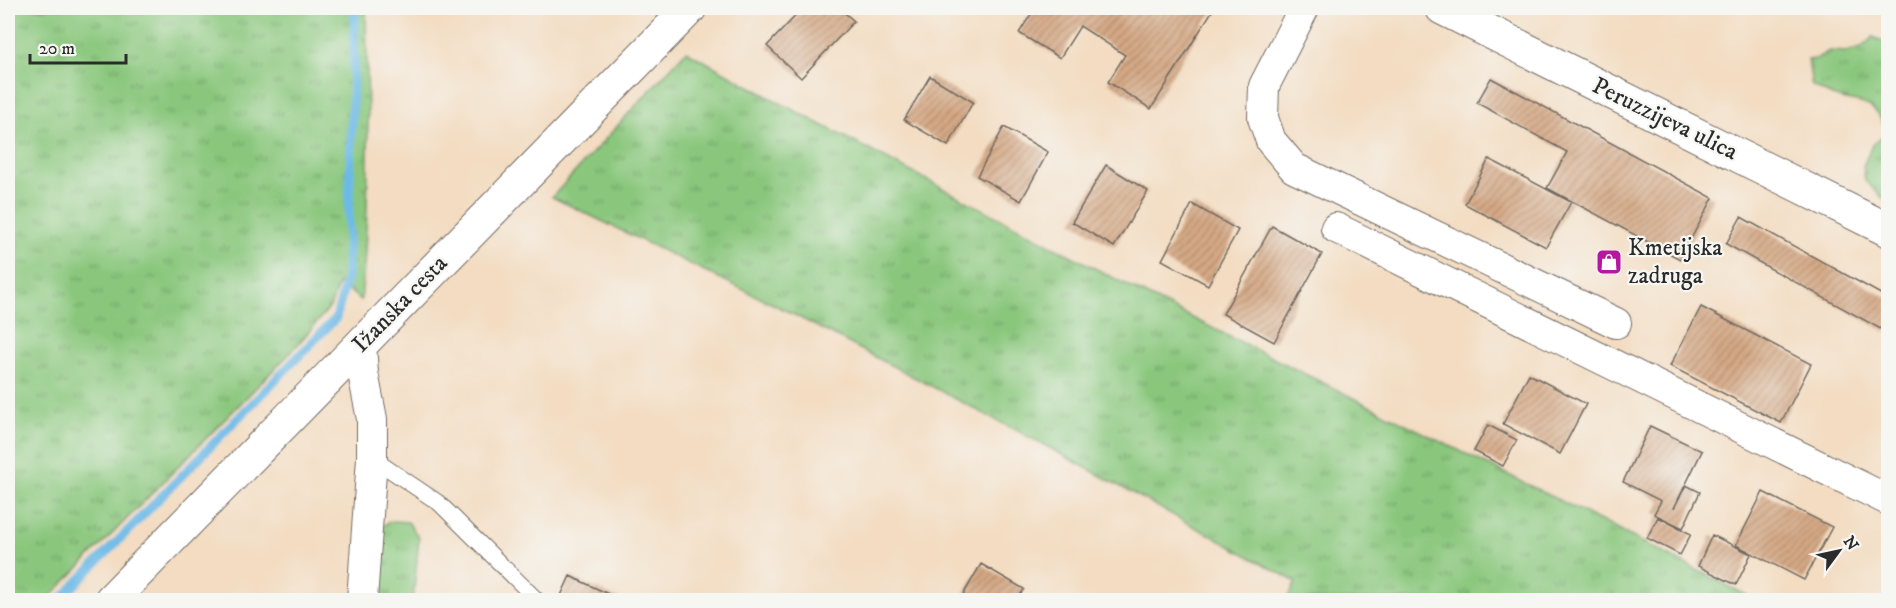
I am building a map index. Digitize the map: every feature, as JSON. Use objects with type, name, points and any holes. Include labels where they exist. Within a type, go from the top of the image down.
[{"type":"street","name":"Ižanska cesta","points":[[111,600],[690,8]]},
{"type":"street","points":[[1304,8],[1264,86],[1263,118],[1271,141],[1294,168],[1616,323]]},
{"type":"street","name":"Peruzzijeva ulica","points":[[1442,8],[1888,230]]},
{"type":"street","points":[[1336,228],[1888,500]]},
{"type":"street","points":[[361,345],[363,373],[372,419],[372,458],[362,600]]},
{"type":"lane","points":[[372,458],[439,503],[537,600]]},
{"type":"green space","points":[[8,8],[366,8],[368,191],[361,300],[339,283],[330,307],[292,351],[47,600],[8,600]]},
{"type":"green space","points":[[1873,37],[1888,44],[1888,203],[1865,181],[1863,166],[1872,145],[1887,132],[1882,121],[1877,113],[1867,105],[1835,97],[1812,86],[1808,60],[1816,59],[1829,51],[1846,52],[1861,48]]},
{"type":"green space","points":[[686,51],[780,103],[1146,295],[1756,600],[1287,600],[1296,582],[1046,446],[781,308],[552,197]]},
{"type":"green space","points":[[392,521],[408,522],[419,538],[413,600],[370,600],[378,528]]},
{"type":"building","points":[[803,8],[839,8],[854,21],[801,78],[767,46]]},
{"type":"building","points":[[1035,8],[1139,8],[1144,10],[1145,8],[1214,8],[1151,109],[1108,82],[1125,55],[1080,26],[1060,58],[1019,33]]},
{"type":"building","points":[[930,76],[973,102],[948,146],[904,120]]},
{"type":"building","points":[[1491,78],[1713,198],[1680,259],[1547,188],[1567,152],[1477,103]]},
{"type":"building","points":[[1004,127],[1048,152],[1021,201],[977,176]]},
{"type":"building","points":[[1489,159],[1571,202],[1546,247],[1465,204]]},
{"type":"building","points":[[1106,165],[1148,191],[1114,247],[1072,222]]},
{"type":"building","points":[[1192,204],[1238,230],[1208,285],[1162,260]]},
{"type":"building","points":[[1741,217],[1888,298],[1886,332],[1726,244]]},
{"type":"building","points":[[1272,226],[1322,254],[1274,342],[1223,314]]},
{"type":"building","points":[[1701,307],[1811,364],[1781,423],[1670,366]]},
{"type":"building","points":[[1529,374],[1586,404],[1560,454],[1503,424]]},
{"type":"building","points":[[1488,425],[1517,440],[1503,466],[1474,451]]},
{"type":"building","points":[[1650,426],[1702,451],[1674,508],[1686,485],[1700,492],[1683,528],[1654,514],[1661,501],[1623,482]]},
{"type":"building","points":[[1763,492],[1832,527],[1804,580],[1736,545]]},
{"type":"building","points":[[1658,517],[1691,534],[1680,555],[1647,538]]},
{"type":"building","points":[[1712,535],[1751,554],[1736,585],[1698,566]]},
{"type":"building","points":[[981,564],[1024,589],[1017,600],[973,600],[963,595]]},
{"type":"building","points":[[570,576],[621,600],[559,600]]},
{"type":"waterway","points":[[60,600],[336,318],[347,277],[355,8]]},
{"type":"place","name":"Kmetijska zadruga","points":[[1609,262]]}]
